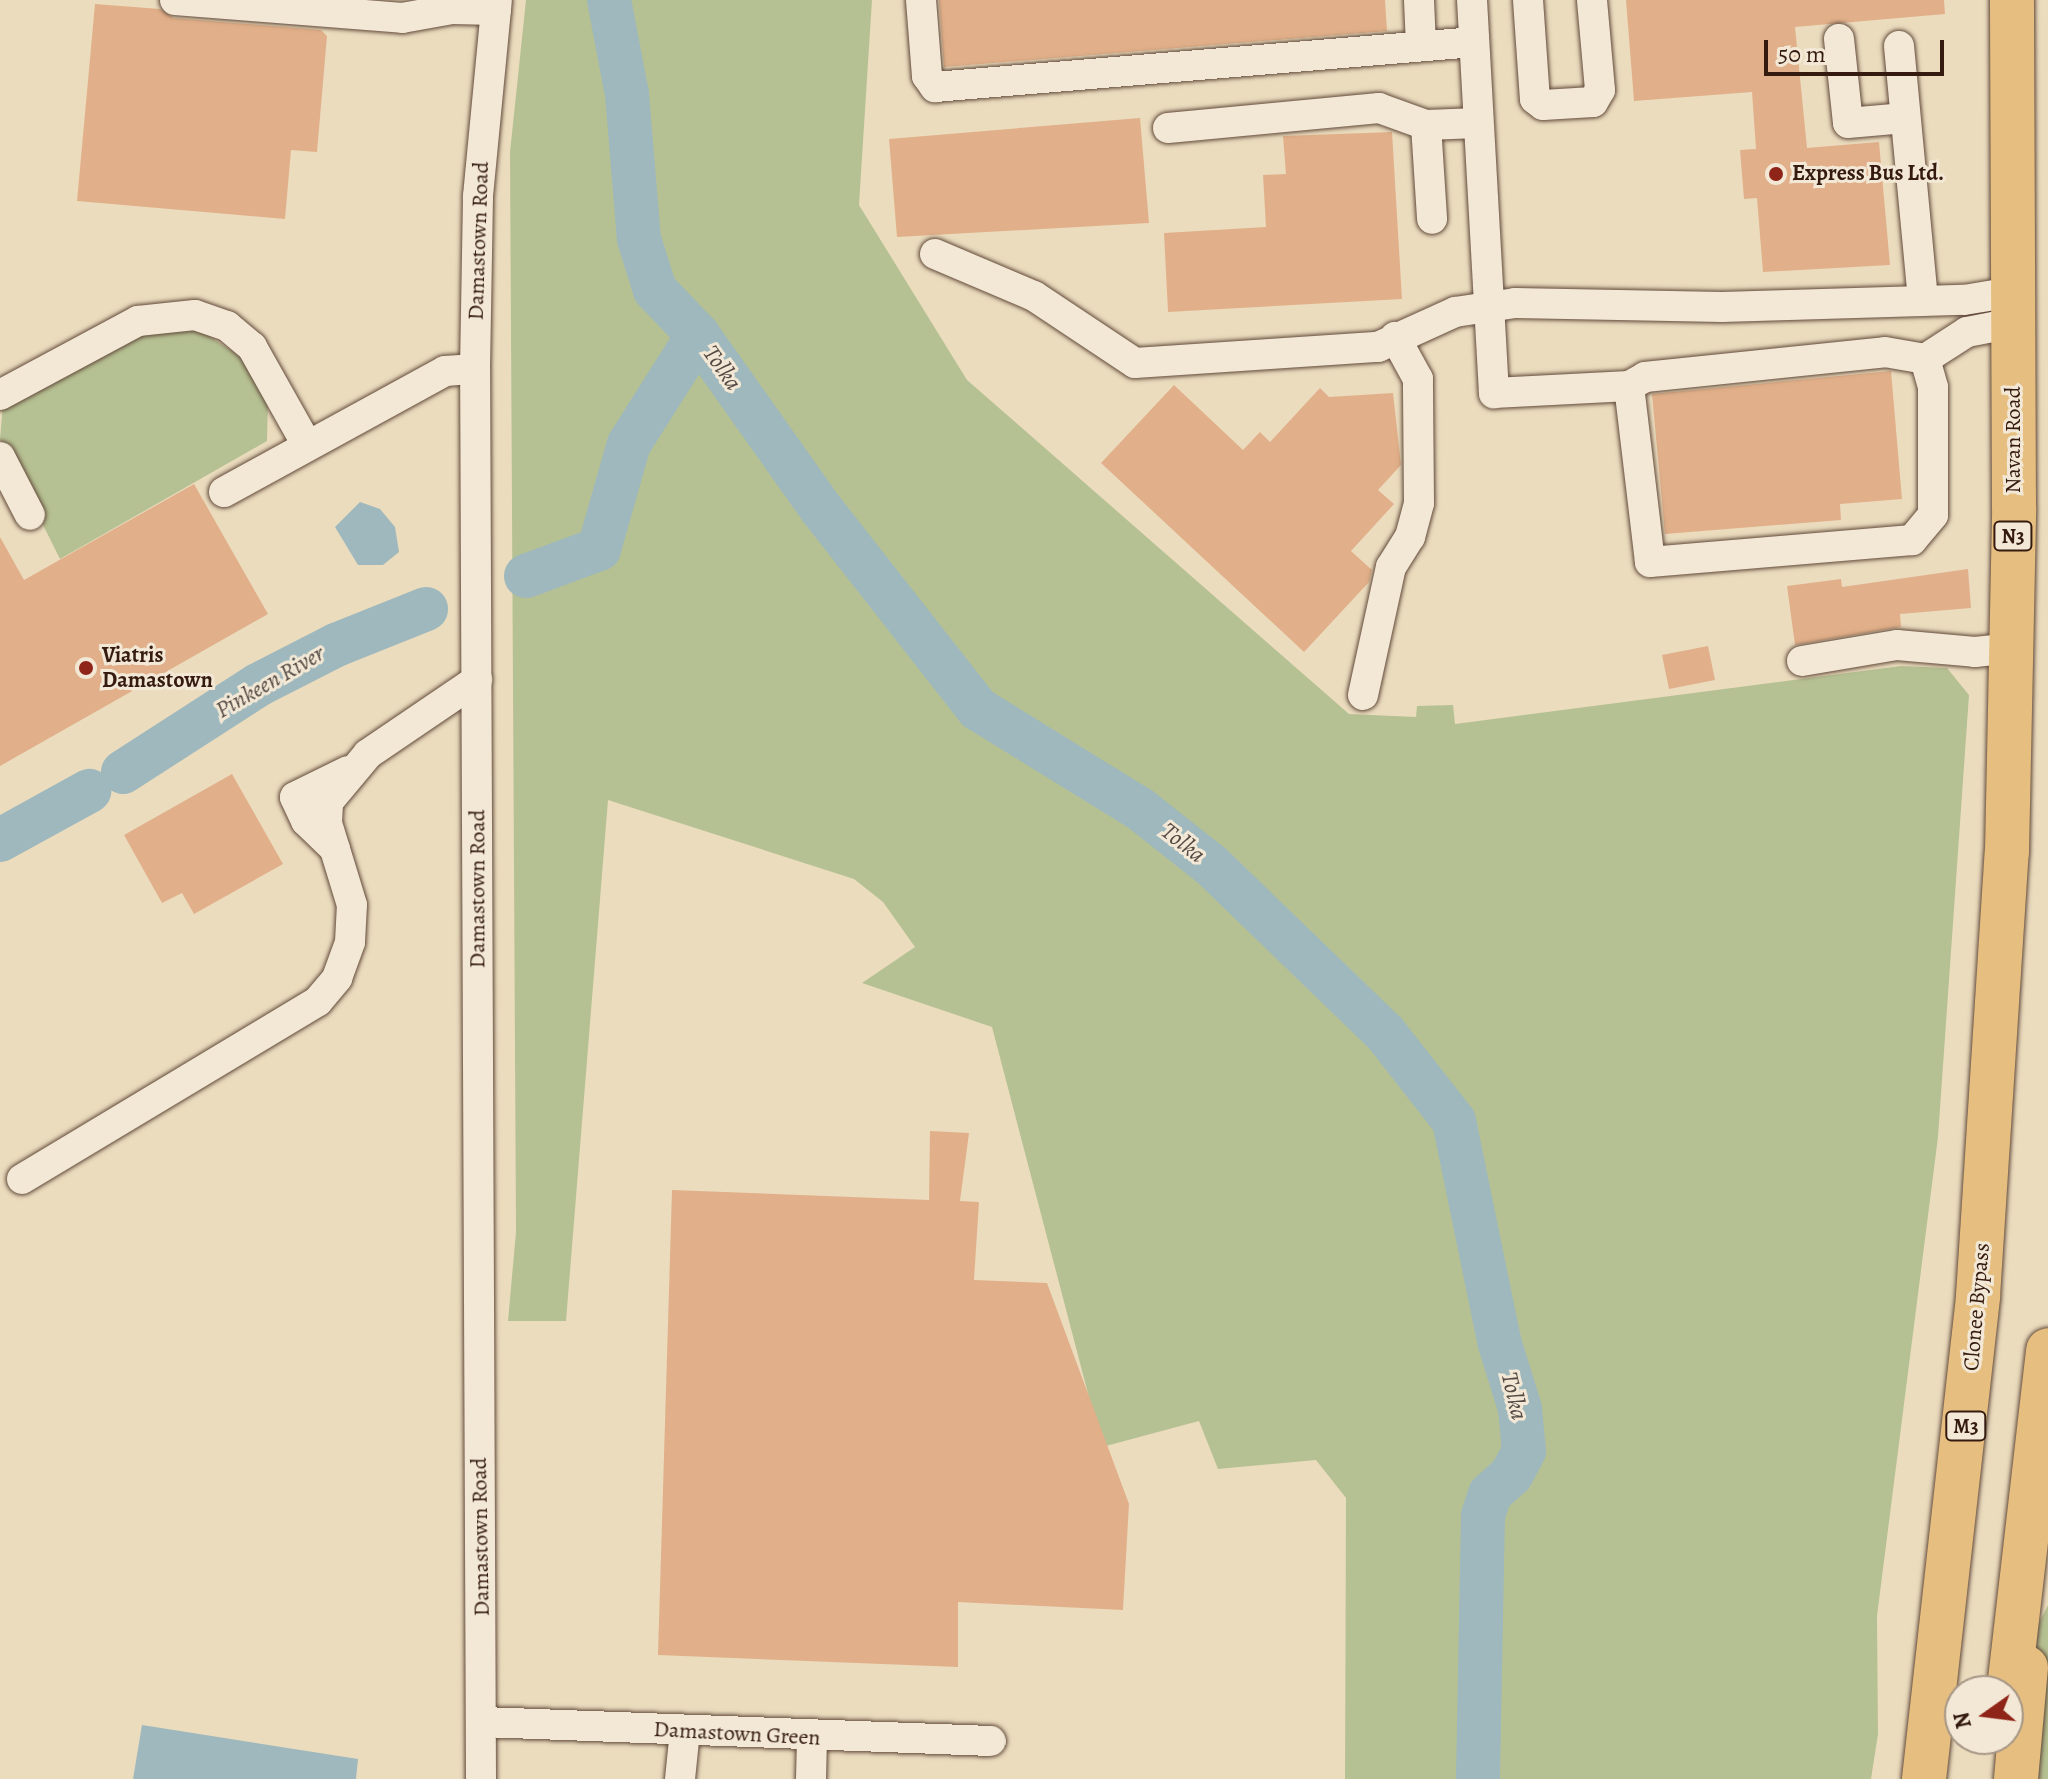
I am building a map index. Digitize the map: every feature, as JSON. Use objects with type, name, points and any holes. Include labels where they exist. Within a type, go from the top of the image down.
[{"type":"highway","name":"Navan Road","points":[[1994,1072],[2012,648],[2012,0]]},
{"type":"highway","points":[[1907,1779],[1941,1548],[1994,1072]]},
{"type":"highway","name":"Clonee Bypass","points":[[1924,1779],[1956,1531],[1994,1072]]},
{"type":"highway","points":[[2011,1675],[2048,1350]]},
{"type":"highway","points":[[2016,1779],[2048,1462]]},
{"type":"highway","points":[[1997,1779],[2001,1755]]},
{"type":"street","points":[[175,0],[402,18],[496,5]]},
{"type":"street","points":[[921,0],[927,76],[935,87],[1474,42]]},
{"type":"street","points":[[1419,0],[1421,46]]},
{"type":"street","points":[[1472,0],[1494,393],[1629,386],[1645,377],[1885,352],[1925,359],[2013,307]]},
{"type":"street","points":[[1528,0],[1535,99],[1543,105],[1593,102],[1600,90],[1592,0]]},
{"type":"street","name":"Damastown Road","points":[[481,1779],[475,369],[478,196],[496,5]]},
{"type":"street","points":[[1839,39],[1848,123],[1905,118]]},
{"type":"street","points":[[1899,46],[1923,301]]},
{"type":"street","points":[[1168,128],[1379,108],[1426,125],[1478,123]]},
{"type":"street","points":[[1426,125],[1432,219]]},
{"type":"street","points":[[935,254],[1034,296],[1135,363],[1378,347],[1419,323],[1923,301],[2013,307]]},
{"type":"street","points":[[0,395],[138,321],[195,315],[227,326],[252,347],[307,445]]},
{"type":"street","points":[[1363,695],[1391,567],[1410,537],[1419,503],[1418,379],[1395,337]]},
{"type":"street","points":[[1629,386],[1650,562],[1912,540],[1933,515],[1933,387],[1925,359]]},
{"type":"street","points":[[224,492],[445,371],[475,369]]},
{"type":"street","points":[[0,457],[30,515]]},
{"type":"street","points":[[1802,661],[1897,645],[1975,652],[2012,648]]},
{"type":"street","points":[[22,1179],[318,1001],[337,978],[350,942],[352,905],[327,823],[328,802],[352,768],[477,680]]},
{"type":"street","name":"Damastown Green","points":[[483,1722],[812,1737],[991,1741]]},
{"type":"street","points":[[680,1779],[685,1731]]},
{"type":"street","points":[[811,1779],[812,1737]]},
{"type":"green space","points":[[526,0],[872,0],[859,205],[967,380],[1349,714],[1416,717],[1417,706],[1453,705],[1455,724],[1901,666],[1947,668],[1969,695],[1938,1137],[1877,1616],[1878,1734],[1871,1779],[1487,1779],[1489,1540],[1498,1501],[1520,1472],[1530,1437],[1496,1304],[1469,1128],[1349,979],[1101,770],[979,702],[655,273],[643,235],[632,103],[627,260],[703,375],[903,645],[977,728],[1101,796],[1289,955],[1427,1097],[1449,1135],[1477,1325],[1513,1402],[1515,1429],[1509,1453],[1483,1476],[1468,1543],[1470,1663],[1460,1779],[1345,1779],[1346,1498],[1316,1460],[1218,1469],[1199,1421],[1102,1447],[992,1027],[862,983],[915,947],[883,902],[854,879],[608,800],[566,1321],[508,1321],[516,1232],[510,152]]},
{"type":"green space","points":[[164,327],[200,330],[254,366],[268,398],[267,441],[60,559],[0,439],[3,404],[136,334]]},
{"type":"green space","points":[[2048,1605],[2048,1779],[2026,1779],[2038,1625]]},
{"type":"water","points":[[360,502],[380,509],[395,527],[399,552],[383,565],[358,565],[335,527]]},
{"type":"water","points":[[142,1725],[358,1759],[356,1779],[133,1779]]},
{"type":"building","points":[[939,0],[1385,0],[1387,31],[944,67]]},
{"type":"building","points":[[1626,0],[1944,0],[1945,14],[1795,27],[1807,148],[1879,142],[1890,265],[1763,272],[1757,198],[1744,199],[1740,150],[1756,149],[1752,92],[1634,101]]},
{"type":"building","points":[[95,4],[160,9],[174,18],[321,30],[327,36],[317,152],[291,150],[285,219],[77,201]]},
{"type":"building","points":[[1140,118],[1149,223],[897,237],[889,139]]},
{"type":"building","points":[[1392,132],[1402,299],[1168,312],[1164,233],[1266,227],[1263,175],[1286,174],[1283,136]]},
{"type":"building","points":[[1891,371],[1902,499],[1840,504],[1841,520],[1665,534],[1652,394]]},
{"type":"building","points":[[1174,385],[1243,450],[1260,432],[1270,442],[1320,388],[1329,397],[1393,393],[1401,465],[1378,490],[1394,504],[1351,551],[1372,570],[1369,582],[1304,652],[1101,463]]},
{"type":"building","name":"Viatris Damastown","points":[[194,484],[268,614],[0,766],[0,537],[24,580]]},
{"type":"building","points":[[1968,569],[1971,608],[1900,614],[1901,627],[1795,645],[1787,586],[1841,579],[1842,587]]},
{"type":"building","points":[[1708,646],[1715,680],[1669,689],[1662,655]]},
{"type":"building","points":[[232,774],[283,864],[194,914],[182,893],[162,903],[124,835]]},
{"type":"building","points":[[930,1131],[969,1133],[960,1201],[979,1202],[974,1280],[1047,1283],[1129,1504],[1123,1610],[958,1602],[958,1667],[658,1655],[672,1190],[929,1200]]},
{"type":"waterway","name":"Tolka","points":[[609,0],[627,94],[639,239],[655,290],[698,335],[822,510],[978,709],[1140,809],[1211,865],[1385,1033],[1454,1121],[1499,1341],[1520,1409],[1524,1451],[1511,1475],[1490,1494],[1483,1515],[1478,1779]]},
{"type":"waterway","name":"Pinkeen River","points":[[526,576],[599,549],[629,444],[698,335]]},
{"type":"waterway","points":[[785,490],[800,479]]},
{"type":"waterway","name":"Pinkeen River","points":[[123,772],[258,685],[336,645],[426,609]]},
{"type":"waterway","name":"Pinkeen River","points":[[0,840],[89,791]]},
{"type":"place","name":"Express Bus Ltd.","points":[[1776,174]]},
{"type":"place","name":"Viatris Damastown","points":[[86,668]]}]
